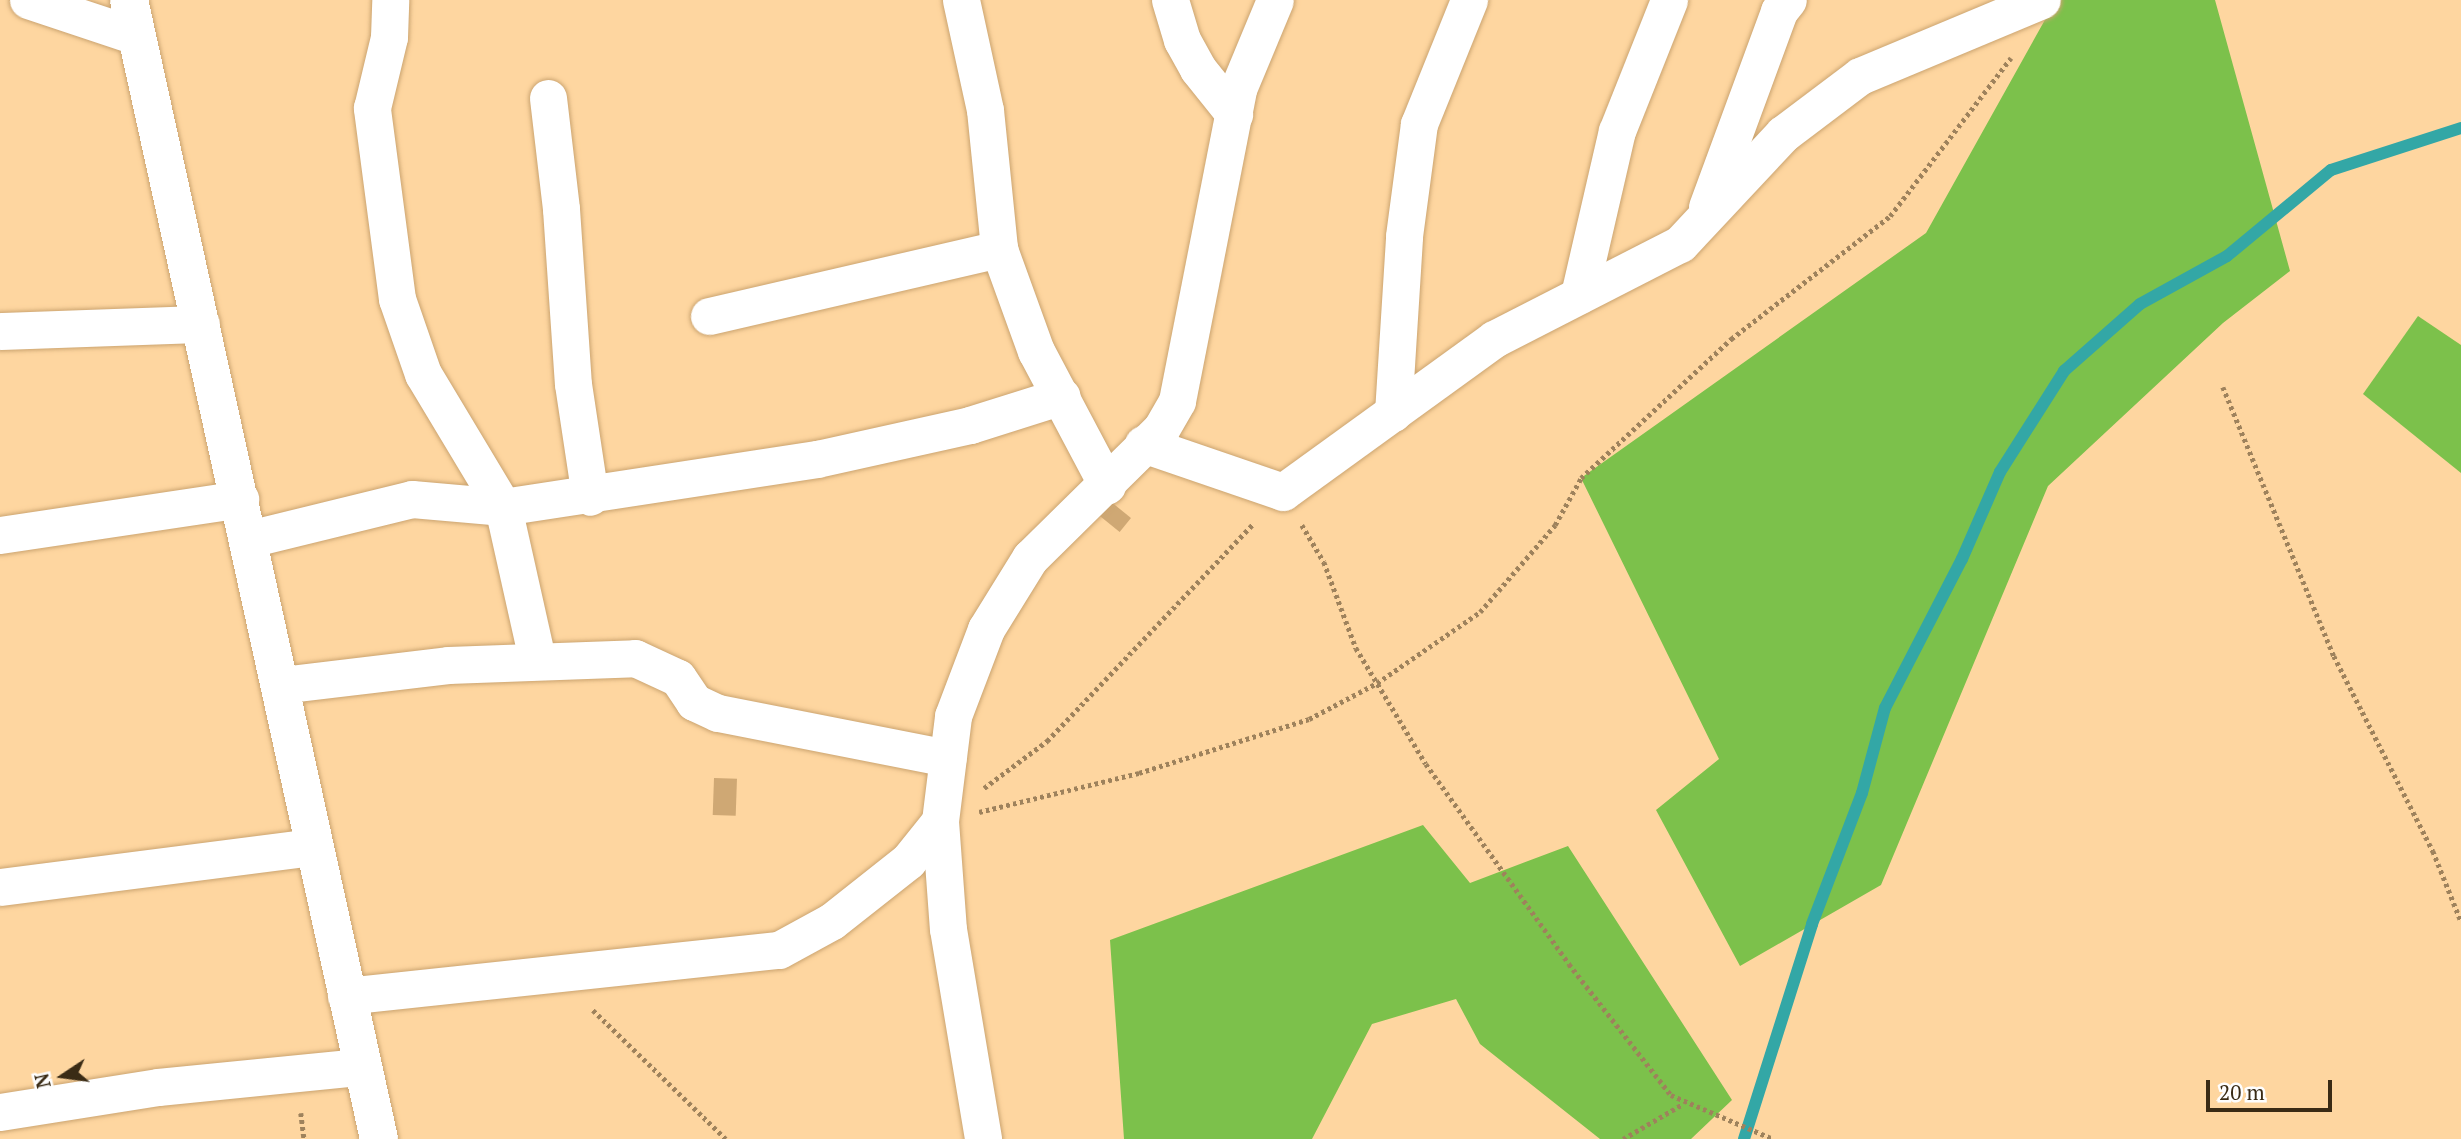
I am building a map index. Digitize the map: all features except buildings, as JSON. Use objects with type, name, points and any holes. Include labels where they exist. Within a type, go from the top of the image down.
[{"type":"street","points":[[28,0],[133,18],[281,685],[312,847],[360,1066],[379,1139]]},
{"type":"street","points":[[390,0],[389,37],[372,108],[397,299],[423,374],[503,507],[537,659]]},
{"type":"street","points":[[961,0],[985,110],[999,249],[1036,351],[1107,485]]},
{"type":"street","points":[[1170,0],[1192,60],[1234,114]]},
{"type":"street","points":[[983,1139],[948,929],[940,821],[953,716],[986,629],[1030,558],[1161,429],[1177,401],[1238,89],[1275,0]]},
{"type":"street","points":[[1393,413],[1404,236],[1419,124],[1469,0]]},
{"type":"street","points":[[1579,295],[1617,131],[1669,0]]},
{"type":"street","points":[[1702,221],[1779,11],[1788,0]]},
{"type":"street","points":[[1143,444],[1283,492],[1494,339],[1680,244],[1783,134],[1860,75],[2042,0]]},
{"type":"street","points":[[548,98],[561,209],[573,384],[590,497]]},
{"type":"street","points":[[709,316],[999,249]]},
{"type":"street","points":[[0,331],[201,324]]},
{"type":"street","points":[[249,539],[412,499],[503,507],[590,497],[817,459],[970,425],[1062,396]]},
{"type":"street","points":[[0,535],[240,499]]},
{"type":"street","points":[[281,685],[537,659],[635,658],[678,678],[694,702],[718,713],[948,758]]},
{"type":"street","points":[[346,996],[779,950],[832,920],[908,861],[940,821]]},
{"type":"street","points":[[0,887],[312,847]]},
{"type":"street","points":[[0,1112],[158,1087],[360,1066]]},
{"type":"path","points":[[940,821],[1139,772],[1309,719],[1377,683],[1480,612],[1555,525],[1581,478],[1731,339],[1890,216],[2014,53]]},
{"type":"path","points":[[2223,387],[2334,656],[2433,851],[2461,921]]},
{"type":"path","points":[[940,821],[1047,741],[1283,492],[1324,562],[1356,648],[1426,764],[1569,964],[1671,1095],[1683,1103],[1773,1139]]},
{"type":"path","points":[[557,974],[726,1139]]},
{"type":"path","points":[[1623,1139],[1683,1103]]},
{"type":"green space","points":[[2056,0],[2215,0],[2290,271],[2223,323],[2048,486],[1881,885],[1740,966],[1656,810],[1719,759],[1581,478],[1926,233]]},
{"type":"green space","points":[[2418,316],[2461,345],[2461,473],[2363,394]]},
{"type":"green space","points":[[1423,825],[1470,883],[1568,846],[1732,1100],[1691,1139],[1600,1139],[1480,1044],[1456,999],[1372,1024],[1312,1139],[1124,1139],[1110,940]]},
{"type":"waterway","points":[[1744,1139],[1812,924],[1862,793],[1885,708],[1962,559],[2000,472],[2064,371],[2140,304],[2227,256],[2331,170],[2461,128]]}]
